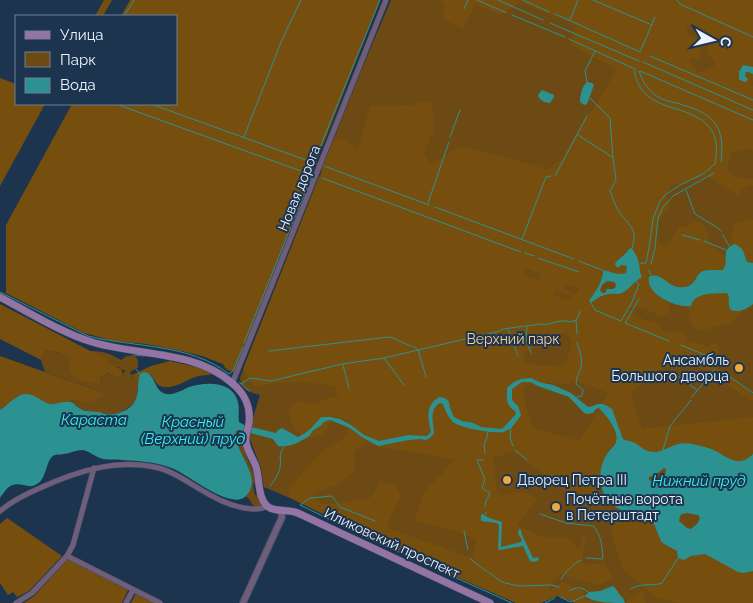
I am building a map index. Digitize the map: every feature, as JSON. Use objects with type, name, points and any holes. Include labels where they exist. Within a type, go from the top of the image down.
[{"type":"main road","points":[[0,297],[82,339],[192,362],[215,371],[232,384],[247,401],[249,412],[246,445],[257,469],[261,495],[267,506]]},
{"type":"main road","name":"Иликовский проспект","points":[[267,506],[272,509],[293,511],[300,514],[490,603]]},
{"type":"street","name":"Новая дорога","points":[[232,384],[386,0]]},
{"type":"street","points":[[0,511],[21,497],[67,476],[94,468],[131,464],[161,468],[236,507],[263,509],[267,506]]},
{"type":"street","points":[[16,603],[32,593],[67,556],[74,545],[94,468]]},
{"type":"street","points":[[243,603],[282,517],[281,510]]},
{"type":"street","points":[[67,556],[160,603]]},
{"type":"street","points":[[126,603],[133,590]]},
{"type":"green space","points":[[104,0],[112,0],[104,15],[96,15]]},
{"type":"green space","points":[[130,0],[380,0],[235,373],[226,369],[223,364],[202,356],[146,344],[114,341],[84,333],[6,293],[6,225],[71,105],[178,105],[178,15],[122,15]]},
{"type":"green space","name":"Верхний парк","points":[[391,0],[753,0],[753,603],[574,603],[557,596],[541,603],[516,603],[416,559],[264,487],[260,465],[249,437],[260,395],[244,388],[240,378],[322,168]]},
{"type":"green space","points":[[432,0],[753,0],[753,67],[747,65],[739,72],[739,78],[742,81],[746,78],[747,72],[753,74],[753,81],[750,83],[753,86],[753,151],[749,149],[732,151],[727,170],[733,177],[753,179],[753,185],[748,185],[737,195],[707,176],[672,185],[666,194],[669,208],[658,222],[657,240],[663,246],[671,241],[679,227],[686,227],[696,221],[704,224],[710,243],[726,257],[725,269],[722,271],[712,270],[698,275],[692,283],[683,287],[671,285],[658,276],[649,277],[650,286],[670,305],[669,312],[659,317],[644,309],[627,309],[646,321],[660,324],[661,330],[669,333],[679,331],[686,334],[687,340],[708,347],[716,342],[719,347],[717,357],[710,364],[753,395],[753,401],[700,368],[683,362],[656,371],[631,393],[642,429],[753,417],[753,454],[745,461],[738,462],[723,454],[672,446],[655,452],[644,450],[634,443],[623,439],[612,409],[602,404],[608,393],[576,381],[565,384],[538,382],[531,378],[507,388],[508,404],[516,414],[502,429],[481,427],[462,421],[454,417],[449,401],[433,401],[429,422],[431,432],[427,436],[408,435],[379,441],[364,435],[348,423],[347,420],[333,416],[321,417],[310,430],[302,435],[295,429],[292,422],[290,405],[299,401],[310,405],[338,395],[336,388],[305,382],[276,383],[255,387],[243,369],[334,140],[336,141],[341,138],[358,150],[370,106],[413,105],[425,101],[432,102],[434,129],[424,153],[431,164],[461,146],[548,169],[561,160],[586,116],[593,110],[617,69],[570,45],[576,25],[520,2],[501,15],[475,4],[463,29],[443,19],[445,2]],"holes":[[[687,25],[705,33],[709,39],[707,49],[710,58],[715,61],[714,66],[697,73],[690,62],[691,58],[700,58],[698,48],[701,43],[686,32]],[[629,249],[636,254],[640,274],[638,279],[627,290],[589,301],[600,282],[602,270],[616,274],[626,273],[627,266],[621,265],[619,267],[616,262],[621,256],[625,255]],[[526,268],[541,274],[539,280],[524,275]],[[566,283],[579,288],[576,294],[564,289]],[[556,289],[572,296],[570,301],[554,295]],[[566,332],[572,342],[567,360],[561,367],[533,365],[523,362],[526,351],[545,344]]]},
{"type":"green space","points":[[0,78],[15,84],[15,105],[44,105],[0,186]]},
{"type":"green space","points":[[753,220],[753,263],[747,262],[745,253],[735,244],[729,246],[735,222]]},
{"type":"green space","points":[[728,294],[728,304],[735,311],[747,309],[731,322],[701,331],[692,325],[688,307],[691,306],[696,298]]},
{"type":"green space","points":[[0,304],[100,356],[106,357],[108,364],[121,369],[123,374],[117,377],[109,373],[100,377],[100,383],[87,382],[78,379],[72,374],[70,357],[46,350],[41,360],[0,339]]},
{"type":"green space","points":[[46,350],[71,357],[70,369],[99,383],[100,377],[110,373],[123,374],[125,370],[119,367],[108,369],[86,351],[105,352],[121,360],[127,356],[134,355],[138,360],[138,367],[130,372],[134,379],[139,379],[136,400],[131,406],[114,414],[80,409],[73,403],[67,402],[101,392],[45,372],[41,360]]},
{"type":"green space","points":[[0,356],[101,392],[102,396],[91,402],[73,400],[61,404],[46,403],[39,399],[6,406],[0,410]]},
{"type":"green space","points":[[170,361],[200,368],[215,374],[197,376],[171,387],[157,384],[150,374],[140,374],[139,379],[134,379],[132,375],[151,366]]},
{"type":"green space","points":[[522,382],[532,383],[523,387],[524,399],[533,428],[579,441],[600,408],[607,415],[617,437],[617,441],[608,451],[600,479],[602,487],[594,499],[565,490],[513,451],[493,458],[497,491],[503,495],[512,492],[525,493],[538,499],[517,524],[540,537],[570,538],[578,551],[583,535],[586,537],[582,560],[585,565],[604,563],[614,578],[598,585],[562,574],[549,585],[550,591],[559,585],[561,581],[585,592],[585,599],[597,603],[574,603],[557,596],[541,603],[516,603],[416,559],[289,496],[290,487],[322,451],[347,436],[348,427],[378,446],[409,440],[426,440],[430,438],[433,408],[440,403],[443,404],[452,421],[459,426],[482,431],[505,432],[515,423],[518,406],[512,400],[512,389]],"holes":[[[368,443],[454,459],[424,492],[414,521],[442,527],[476,539],[473,559],[386,527],[401,495],[395,484],[380,483],[370,498],[335,504],[322,504],[312,493],[340,484],[355,470],[354,451]]]},
{"type":"green space","points":[[330,420],[328,429],[323,433],[308,439],[306,438],[324,422]]},
{"type":"green space","points":[[239,430],[239,435],[253,473],[255,495],[258,495],[265,505],[254,507],[245,496],[250,486],[251,477],[238,448],[236,431]]},
{"type":"green space","points":[[628,513],[654,524],[661,541],[677,551],[678,558],[684,560],[703,554],[744,573],[753,571],[753,603],[679,603],[655,598],[624,571],[612,538],[611,528]]},
{"type":"green space","points":[[7,518],[62,556],[29,591],[17,597],[13,592],[8,595],[0,583],[0,524]]},
{"type":"green space","points":[[68,559],[128,590],[122,603],[24,603],[34,596]]},
{"type":"green space","points":[[643,590],[646,603],[626,603],[626,601]]},
{"type":"green space","points":[[136,593],[154,603],[131,603]]},
{"type":"water","points":[[743,65],[753,67],[753,74],[746,72],[745,76],[748,79],[746,82],[739,79],[739,72]]},
{"type":"water","points":[[587,82],[594,85],[587,104],[584,105],[580,102],[580,97]]},
{"type":"water","points":[[542,90],[554,95],[550,103],[544,102],[539,98],[538,95]]},
{"type":"water","points":[[735,244],[742,249],[747,262],[753,263],[753,304],[740,311],[731,310],[728,294],[725,293],[700,296],[693,301],[691,306],[685,306],[663,299],[652,289],[649,283],[649,277],[657,276],[674,286],[689,286],[703,271],[723,270],[726,263],[727,249]]},
{"type":"water","points":[[632,248],[637,257],[642,277],[622,293],[604,295],[591,303],[589,301],[600,284],[602,270],[617,274],[626,273],[627,266],[621,265],[616,267],[615,264]],"holes":[[[607,281],[616,284],[615,288],[607,289],[605,293],[602,293],[600,290],[602,285]]]},
{"type":"water","points":[[148,373],[159,390],[167,394],[202,384],[223,386],[234,393],[237,399],[239,422],[246,426],[276,433],[282,428],[298,437],[308,431],[321,417],[331,417],[340,419],[364,435],[379,441],[408,435],[427,436],[431,432],[429,412],[431,404],[439,397],[445,398],[449,402],[454,417],[481,427],[502,429],[516,414],[508,404],[507,388],[521,379],[531,378],[553,385],[571,393],[588,407],[601,404],[612,409],[623,439],[652,452],[684,443],[712,449],[735,461],[747,459],[753,454],[753,571],[738,572],[705,554],[691,556],[684,560],[678,558],[677,551],[661,541],[654,524],[626,513],[612,504],[604,493],[600,480],[604,460],[617,438],[609,419],[599,408],[593,413],[584,413],[569,397],[530,382],[522,382],[512,389],[512,400],[518,406],[521,415],[504,432],[478,430],[457,424],[451,420],[443,404],[440,403],[433,412],[434,433],[426,440],[409,440],[378,446],[350,428],[330,420],[313,430],[309,436],[286,446],[278,446],[273,439],[239,430],[236,431],[236,439],[252,480],[251,488],[246,496],[239,499],[221,496],[181,472],[168,467],[142,461],[103,459],[82,450],[55,455],[49,460],[39,482],[31,486],[12,485],[0,498],[0,410],[23,394],[29,394],[50,404],[70,402],[86,411],[103,414],[118,413],[126,410],[135,401],[140,374]],"holes":[[[664,468],[666,471],[662,488],[661,485],[649,480],[649,477]],[[687,513],[698,515],[700,518],[698,523],[691,529],[679,521],[680,516]]]},
{"type":"water","points":[[483,514],[502,522],[501,547],[521,542],[522,540],[518,534],[519,529],[533,558],[538,557],[539,560],[530,561],[523,546],[498,549],[499,525],[497,523],[481,521],[481,515]]},
{"type":"water","points":[[613,586],[625,603],[609,603],[585,596],[589,592],[600,591]]},
{"type":"waterway","points":[[125,15],[134,0]]},
{"type":"waterway","points":[[244,137],[281,42],[301,0]]},
{"type":"waterway","points":[[314,162],[380,0]]},
{"type":"waterway","points":[[464,9],[468,0]]},
{"type":"waterway","points":[[477,0],[507,13]]},
{"type":"waterway","points":[[498,0],[543,20]]},
{"type":"waterway","points":[[523,0],[549,12]]},
{"type":"waterway","points":[[570,20],[578,0]]},
{"type":"waterway","points":[[593,0],[652,25]]},
{"type":"waterway","points":[[677,0],[680,4],[753,37]]},
{"type":"waterway","points":[[555,14],[640,52],[655,17]]},
{"type":"waterway","points":[[512,15],[565,37]]},
{"type":"waterway","points":[[550,23],[639,61]]},
{"type":"waterway","points":[[569,39],[635,69],[638,83],[648,96],[658,102],[699,118],[711,129],[714,135],[716,143],[715,164],[703,174],[665,195],[659,203],[653,219],[646,263],[640,263]]},
{"type":"waterway","points":[[587,82],[585,71],[595,51]]},
{"type":"waterway","points":[[650,56],[753,100]]},
{"type":"waterway","points":[[643,62],[753,110]]},
{"type":"waterway","points":[[639,71],[647,87],[656,96],[694,109],[711,118],[716,125],[721,140],[721,162]]},
{"type":"waterway","points":[[640,71],[753,120]]},
{"type":"waterway","points":[[590,98],[610,118],[616,180],[610,191],[617,208],[633,231],[634,241],[632,248]]},
{"type":"waterway","points":[[119,105],[312,175],[244,343]]},
{"type":"waterway","points":[[154,105],[317,164]]},
{"type":"waterway","points":[[450,137],[460,110]]},
{"type":"waterway","points":[[555,176],[587,116]]},
{"type":"waterway","points":[[578,135],[612,157]]},
{"type":"waterway","points":[[428,203],[449,142]]},
{"type":"waterway","points":[[324,166],[429,205]]},
{"type":"waterway","points":[[651,264],[655,248],[658,218],[663,207],[673,196],[714,173]]},
{"type":"waterway","points":[[522,239],[546,177],[551,176]]},
{"type":"waterway","points":[[322,178],[521,252]]},
{"type":"waterway","points":[[686,190],[695,214],[721,231]]},
{"type":"waterway","points":[[435,207],[574,259]]},
{"type":"waterway","points":[[682,235],[700,240]]},
{"type":"waterway","points":[[723,235],[729,246]]},
{"type":"waterway","points":[[704,241],[726,250]]},
{"type":"waterway","points":[[525,253],[534,256]]},
{"type":"waterway","points":[[538,258],[579,272]]},
{"type":"waterway","points":[[579,261],[602,270]]},
{"type":"waterway","points":[[649,270],[652,275]]},
{"type":"waterway","points":[[591,303],[595,310],[621,321],[632,302],[639,284],[636,281]]},
{"type":"waterway","points":[[0,292],[88,336],[179,352],[213,364],[229,374],[233,371],[243,347]]},
{"type":"waterway","points":[[639,299],[625,323],[669,341]]},
{"type":"waterway","points":[[577,334],[576,320],[581,311]]},
{"type":"waterway","points":[[269,351],[389,337],[418,350],[503,329],[576,320]]},
{"type":"waterway","points":[[527,327],[526,339],[531,353]]},
{"type":"waterway","points":[[508,329],[518,356]]},
{"type":"waterway","points":[[577,342],[581,364],[576,384],[583,390],[582,396],[577,397]]},
{"type":"waterway","points":[[681,345],[705,355]]},
{"type":"waterway","points":[[404,385],[384,358],[418,350],[426,377]]},
{"type":"waterway","points":[[134,355],[144,356]]},
{"type":"waterway","points":[[239,382],[241,384],[250,378],[271,381],[342,364],[384,358]]},
{"type":"waterway","points":[[343,365],[349,388]]},
{"type":"waterway","points":[[136,369],[140,374]]},
{"type":"waterway","points":[[692,397],[715,369]]},
{"type":"waterway","points":[[675,374],[697,390]]},
{"type":"waterway","points":[[726,374],[753,393]]},
{"type":"waterway","points":[[241,384],[249,391]]},
{"type":"waterway","points":[[663,450],[670,426],[691,400]]},
{"type":"waterway","points":[[511,427],[510,438],[513,446]]},
{"type":"waterway","points":[[485,453],[484,444],[488,431]]},
{"type":"waterway","points":[[270,486],[279,472],[280,455],[284,447]]},
{"type":"waterway","points":[[515,450],[527,460]]},
{"type":"waterway","points":[[483,460],[477,460],[485,479],[482,488],[490,493],[485,507]]},
{"type":"waterway","points":[[375,521],[340,507],[332,496],[310,498],[300,505],[372,540],[512,603]]},
{"type":"waterway","points":[[540,514],[566,523],[593,526],[602,544],[603,557],[602,559],[586,558]]},
{"type":"waterway","points":[[464,531],[468,550]]},
{"type":"waterway","points":[[470,558],[502,582],[518,586],[551,585],[559,587]]},
{"type":"waterway","points":[[631,589],[662,583],[678,558]]},
{"type":"waterway","points":[[561,579],[570,568],[581,560]]},
{"type":"waterway","points":[[569,591],[578,588],[588,592]]},
{"type":"waterway","points":[[560,597],[571,602],[585,596]]},
{"type":"waterway","points":[[545,603],[555,598]]},
{"type":"place","name":"Ансамбль Большого дворца","points":[[739,368]]},
{"type":"place","name":"Дворец Петра III","points":[[507,480]]},
{"type":"place","name":"Почётные ворота в Петерштадт","points":[[556,507]]},
{"type":"water label","name":"Караста","points":[[94,420]]},
{"type":"water label","name":"Красный (Верхний) пруд","points":[[193,430]]},
{"type":"water label","name":"Нижний пруд","points":[[699,481]]}]
